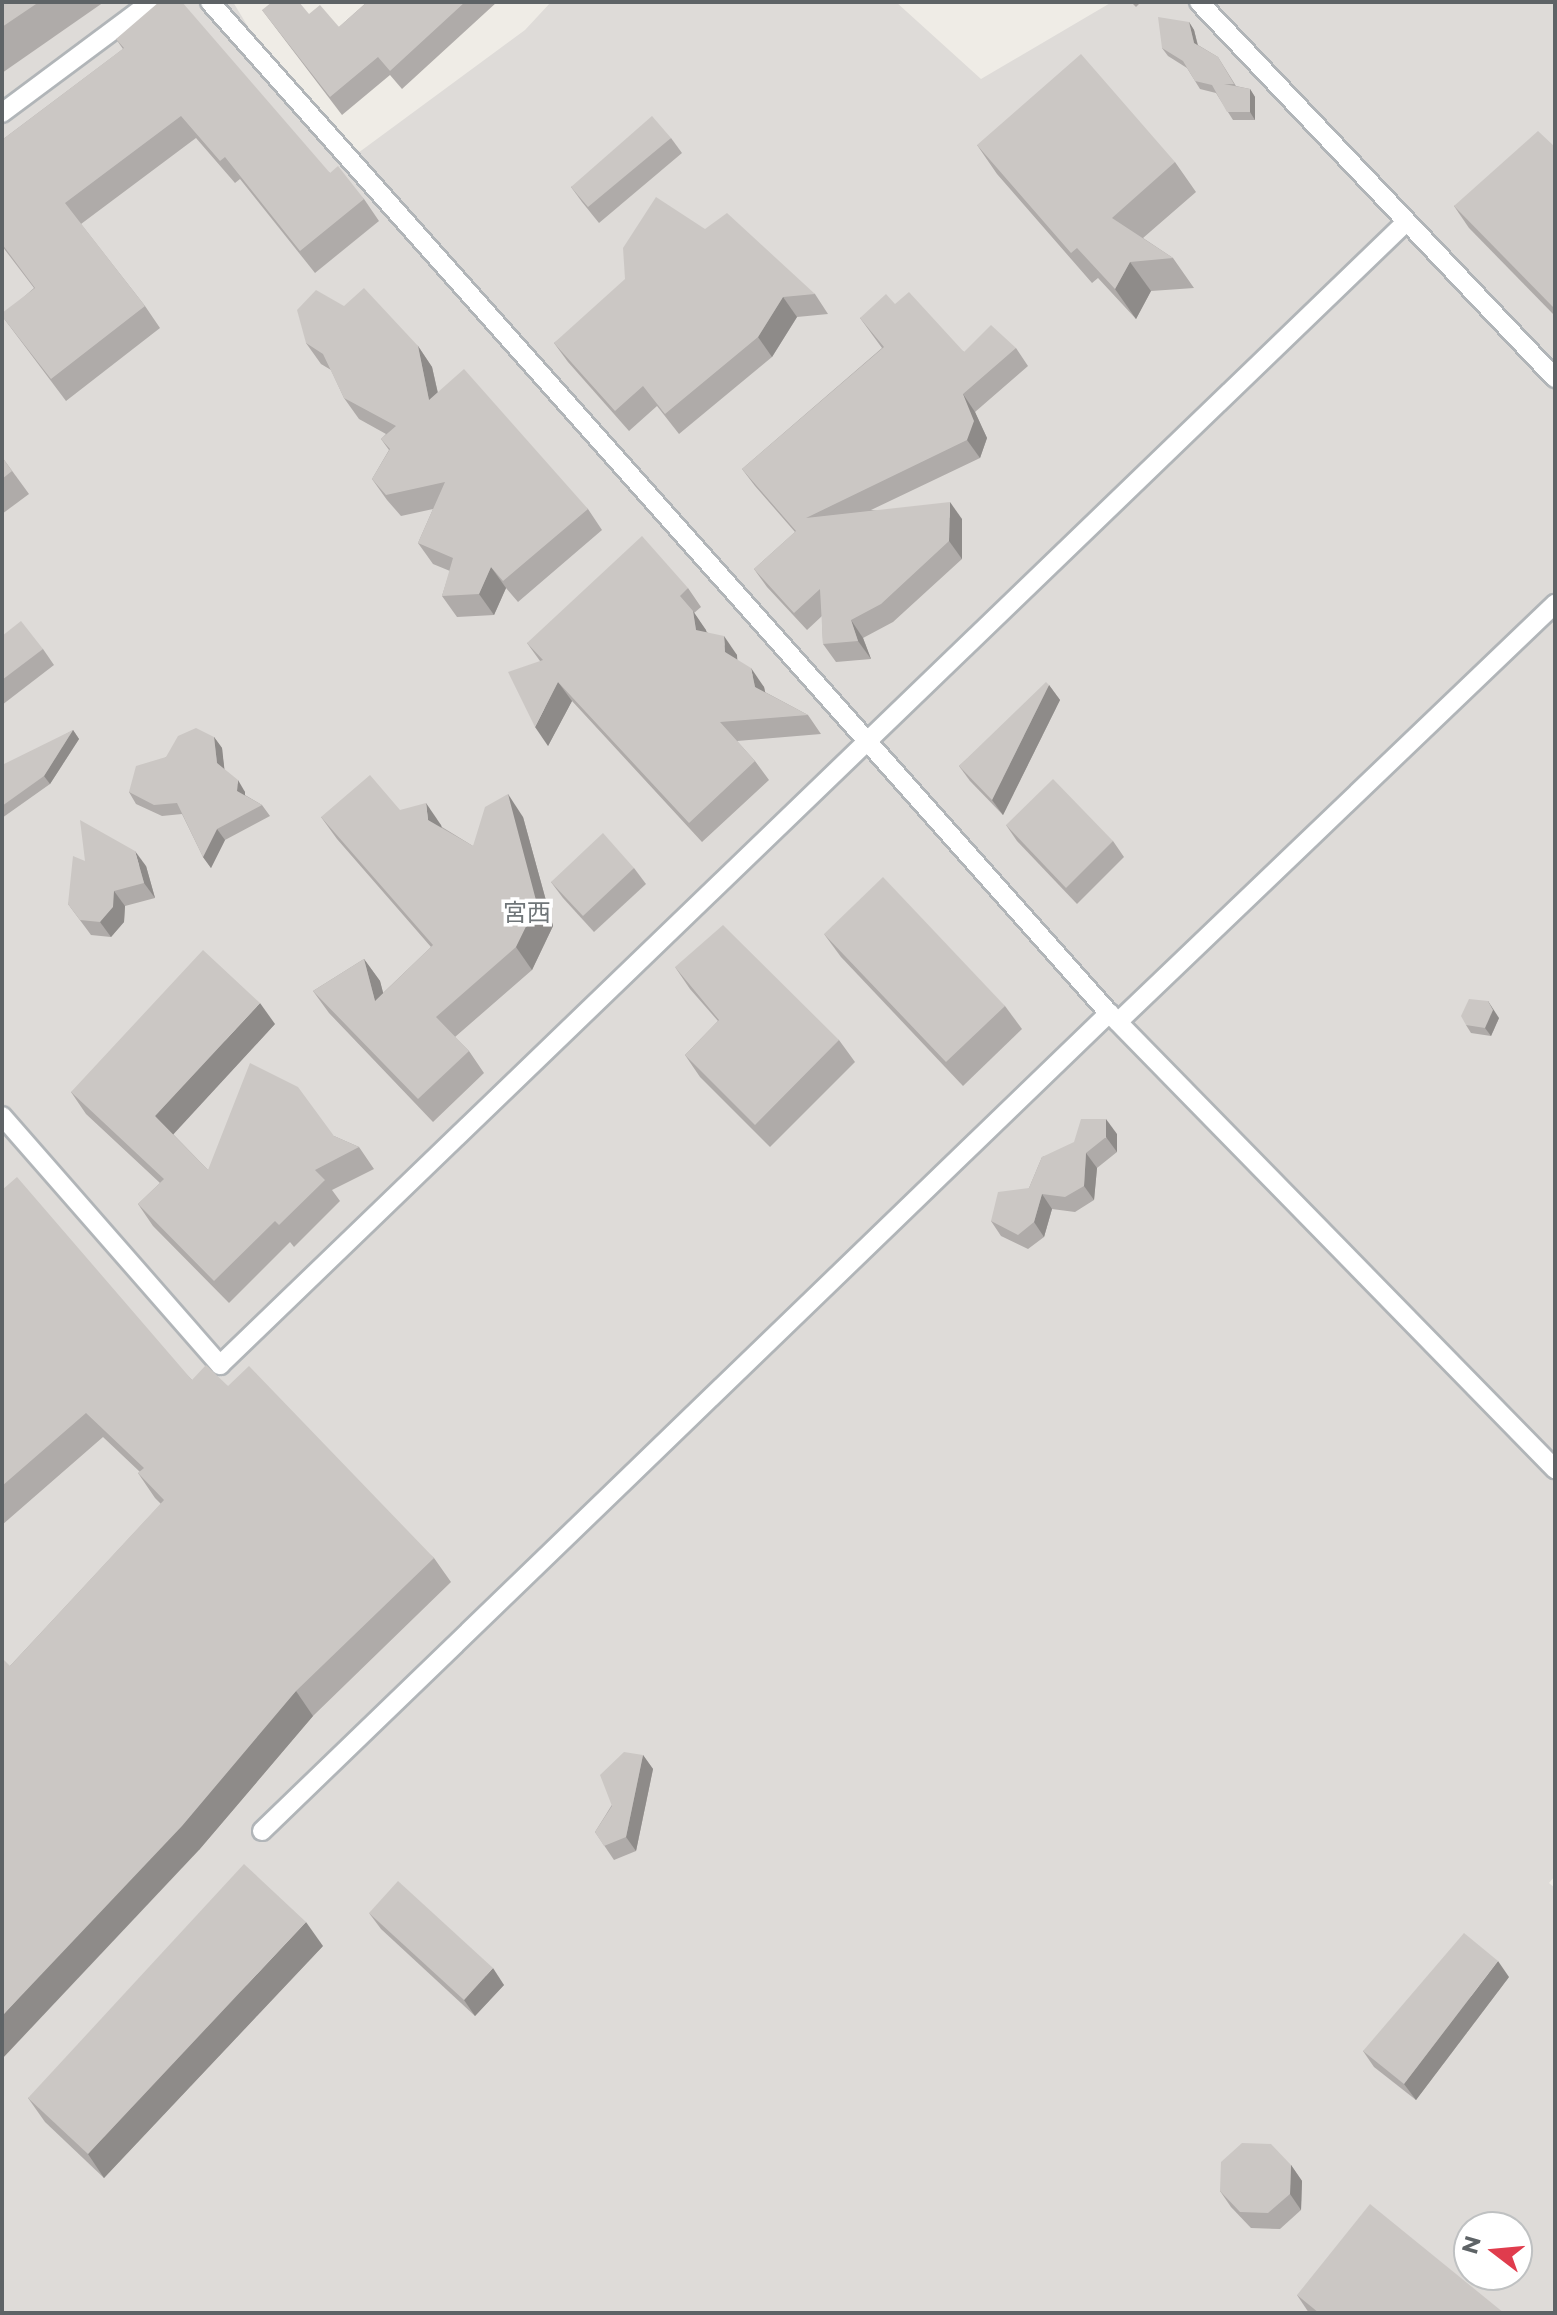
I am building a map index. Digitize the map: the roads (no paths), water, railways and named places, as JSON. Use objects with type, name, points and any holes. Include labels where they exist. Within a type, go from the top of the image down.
[{"type":"lane","points":[[2,113],[151,2]]},
{"type":"lane","points":[[210,2],[1113,1017],[1555,1469]]},
{"type":"lane","points":[[1199,2],[1404,224],[1555,378]]},
{"type":"lane","points":[[2,1116],[220,1365],[1404,224]]},
{"type":"lane","points":[[262,1831],[1113,1017],[1555,604]]},
{"type":"district","name":"宮西","points":[[527,913]]}]
